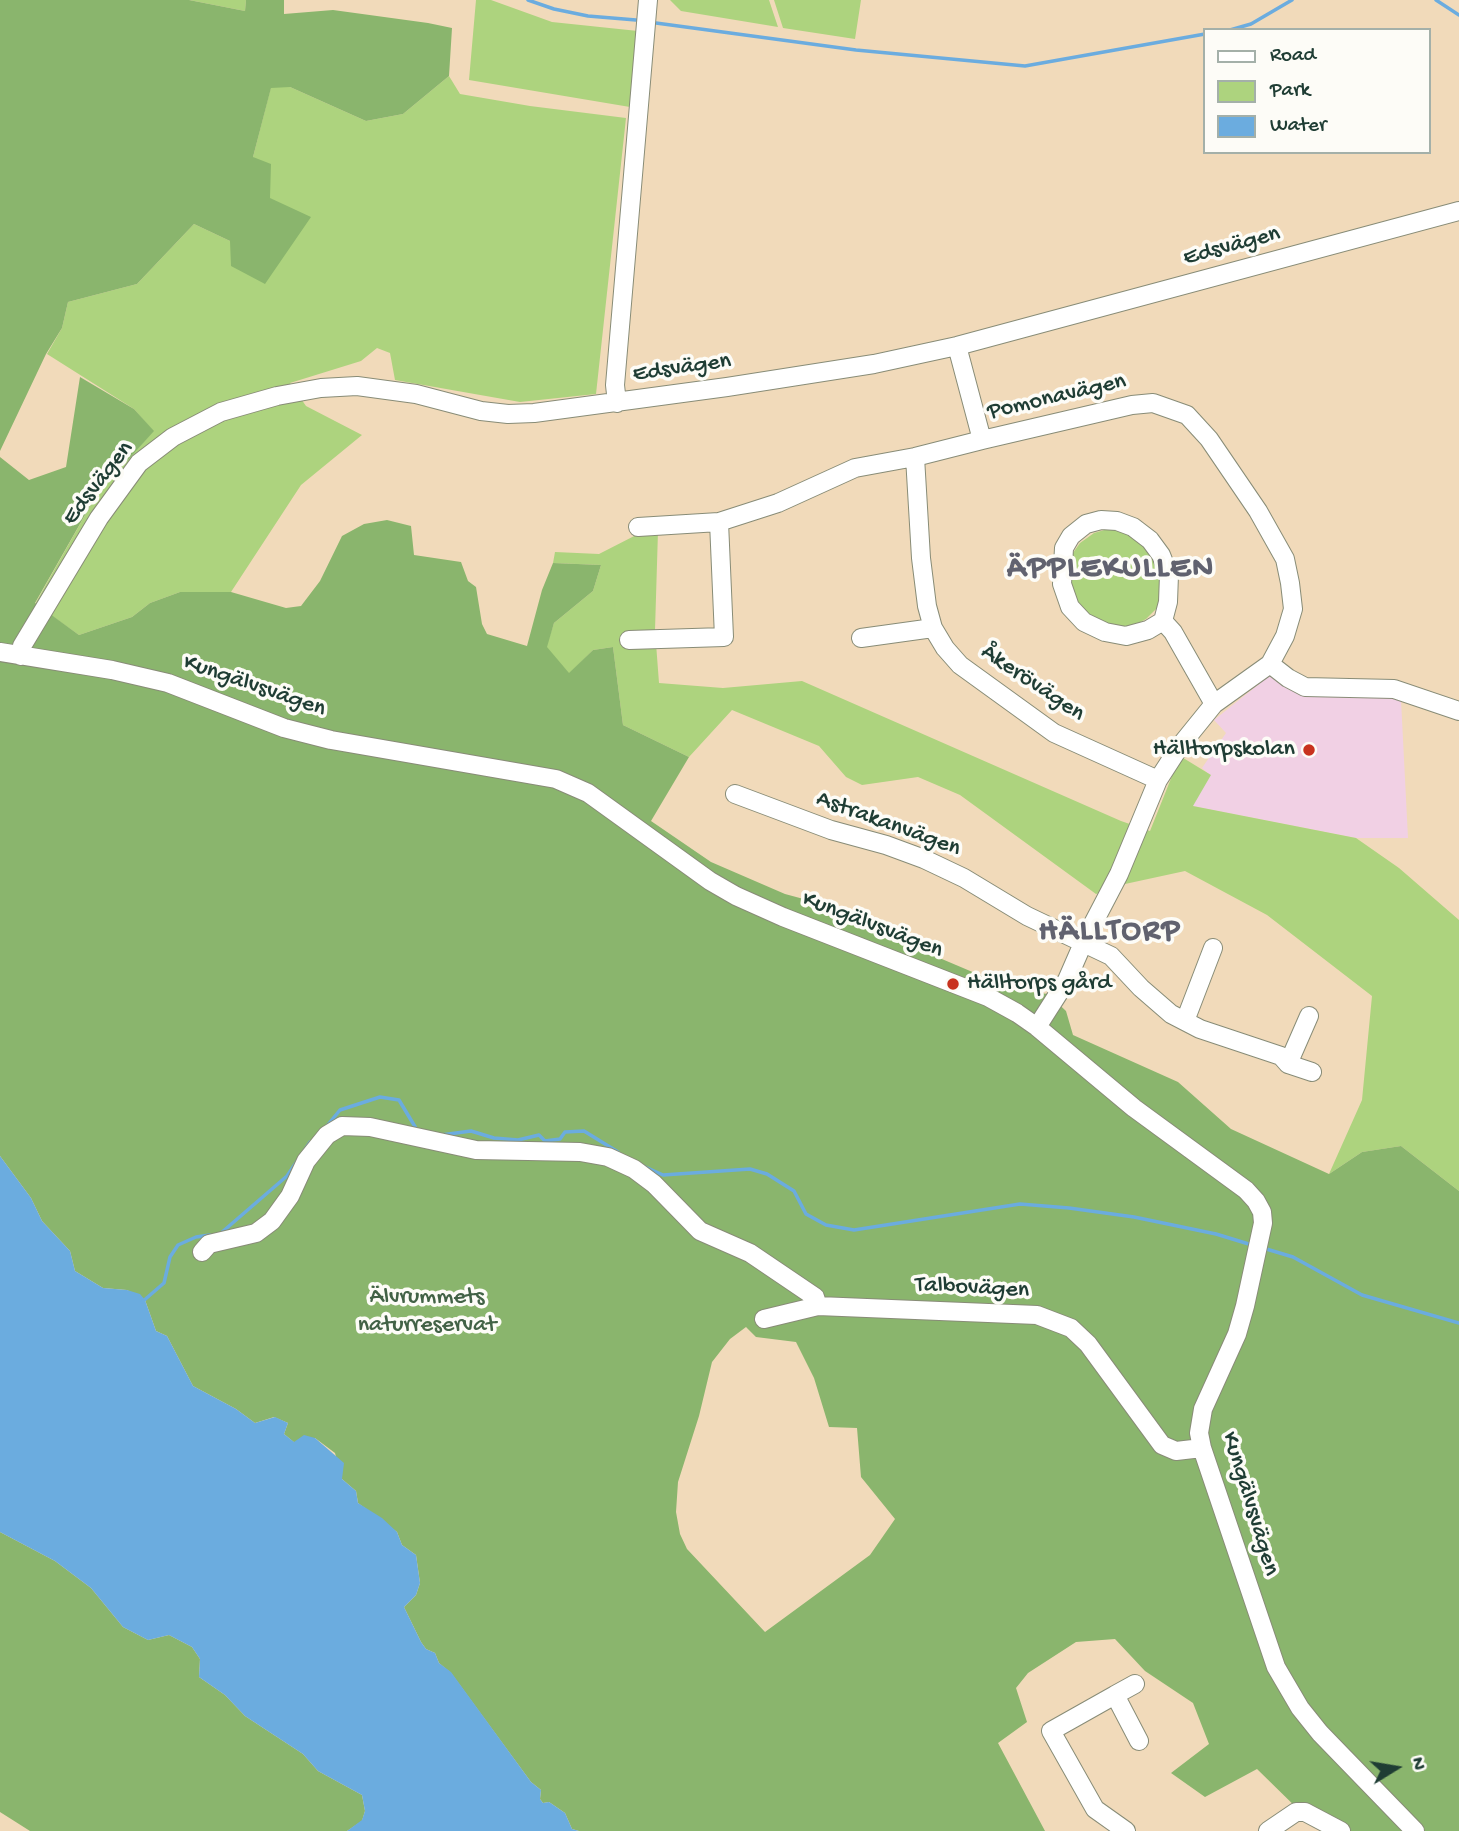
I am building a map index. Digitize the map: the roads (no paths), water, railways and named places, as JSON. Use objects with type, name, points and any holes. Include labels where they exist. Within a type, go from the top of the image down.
[{"type":"street","points":[[617,403],[615,385],[648,0]]},
{"type":"street","name":"Edsvägen","points":[[21,656],[22,646],[99,517],[139,463],[173,437],[221,412],[277,396],[321,388],[357,386],[416,394],[481,411],[508,414],[617,403],[861,366],[957,346],[1459,211]]},
{"type":"street","name":"Pomonavägen","points":[[957,346],[982,440]]},
{"type":"street","name":"Pomonavägen","points":[[638,527],[719,522],[778,503],[855,468],[915,457],[1132,405],[1153,403],[1187,415],[1209,439],[1258,511],[1285,559],[1293,609],[1285,636],[1270,664],[1214,704],[1180,746],[1158,780],[1119,874],[1084,942]]},
{"type":"street","name":"Åkerövägen","points":[[915,457],[921,558],[927,606],[933,628],[945,648],[960,665],[1054,733],[1158,780]]},
{"type":"street","points":[[1101,520],[1117,521],[1133,527],[1150,540],[1161,555],[1169,575],[1168,601],[1163,621],[1148,631],[1126,636],[1105,632],[1084,622],[1070,607],[1062,584],[1064,548],[1071,536],[1086,524],[1101,520]]},
{"type":"street","points":[[629,640],[724,637],[719,522]]},
{"type":"street","points":[[1163,621],[1173,632],[1214,704]]},
{"type":"street","points":[[860,638],[933,628]]},
{"type":"street","name":"Kungälvsvägen","points":[[0,652],[112,670],[168,683],[284,728],[331,740],[556,779],[588,793],[710,881],[736,896],[988,997],[1037,1027],[1134,1108],[1246,1189],[1262,1212],[1263,1223],[1237,1334],[1203,1409],[1199,1433],[1202,1448],[1276,1667],[1300,1708],[1320,1733],[1415,1831]]},
{"type":"street","points":[[1270,664],[1305,687],[1394,689],[1459,711]]},
{"type":"street","name":"Astrakanvägen","points":[[735,794],[831,830],[886,845],[964,878],[1027,916],[1118,961],[1156,1003],[1185,1021],[1200,1029],[1281,1056],[1288,1064],[1311,1072]]},
{"type":"street","points":[[1037,1027],[1067,981],[1084,942]]},
{"type":"street","points":[[1185,1021],[1213,948]]},
{"type":"street","points":[[1288,1064],[1309,1016]]},
{"type":"street","points":[[202,1252],[209,1244],[256,1233],[272,1221],[290,1196],[311,1154],[327,1135],[342,1126],[370,1127],[476,1150],[580,1152],[608,1157],[634,1169],[654,1184],[699,1231],[750,1253],[815,1297],[818,1306]]},
{"type":"street","name":"Talbovägen","points":[[764,1318],[818,1306],[1037,1315],[1071,1328],[1088,1344],[1163,1445],[1176,1451],[1202,1448]]},
{"type":"street","points":[[1126,1831],[1095,1809],[1051,1731],[1135,1684]]},
{"type":"street","points":[[1115,1695],[1139,1741]]},
{"type":"street","points":[[1268,1831],[1296,1812],[1305,1812],[1341,1831]]},
{"type":"water","points":[[0,1156],[31,1198],[42,1221],[70,1251],[75,1271],[103,1288],[140,1294],[145,1300],[156,1331],[167,1336],[193,1386],[236,1409],[255,1423],[275,1417],[288,1423],[284,1434],[294,1442],[304,1435],[315,1438],[344,1463],[342,1479],[356,1491],[358,1503],[382,1518],[397,1532],[402,1545],[416,1555],[420,1583],[416,1595],[404,1607],[421,1642],[426,1649],[435,1653],[439,1663],[451,1672],[531,1782],[541,1790],[540,1799],[543,1803],[549,1802],[565,1813],[572,1829],[579,1831],[347,1831],[362,1820],[365,1811],[362,1795],[318,1771],[303,1754],[245,1716],[225,1695],[199,1677],[200,1659],[192,1647],[169,1635],[148,1640],[123,1627],[91,1588],[55,1561],[0,1532]]},
{"type":"waterway","points":[[528,0],[588,16],[636,20]]},
{"type":"waterway","points":[[1237,28],[1251,24],[1292,0]]},
{"type":"waterway","points":[[1436,0],[1459,15]]},
{"type":"waterway","points":[[656,23],[856,50],[1025,66],[1204,34]]},
{"type":"waterway","points":[[326,1127],[340,1110],[380,1097],[399,1100],[417,1130]]},
{"type":"waterway","points":[[441,1135],[471,1131],[494,1138],[518,1140],[539,1135],[545,1141],[560,1139],[565,1132],[584,1131],[618,1152]]},
{"type":"waterway","points":[[221,1233],[287,1176],[310,1142]]},
{"type":"waterway","points":[[643,1166],[663,1175],[750,1169],[767,1174],[794,1191],[806,1214],[826,1225],[854,1230],[1020,1204],[1134,1217],[1216,1234],[1252,1245]]},
{"type":"waterway","points":[[142,1302],[164,1283],[170,1257],[178,1245],[196,1237],[210,1235]]},
{"type":"waterway","points":[[1263,1248],[1293,1257],[1362,1295],[1459,1323]]},
{"type":"place","name":"Hälltorpskolan","points":[[1309,750]]},
{"type":"place","name":"Hälltorps gård","points":[[953,984]]},
{"type":"district","name":"ÄPPLEKULLEN","points":[[1111,570]]},
{"type":"district","name":"HÄLLTORP","points":[[1110,933]]},
{"type":"park label","name":"Älvrummets naturreservat","points":[[427,1312]]}]
